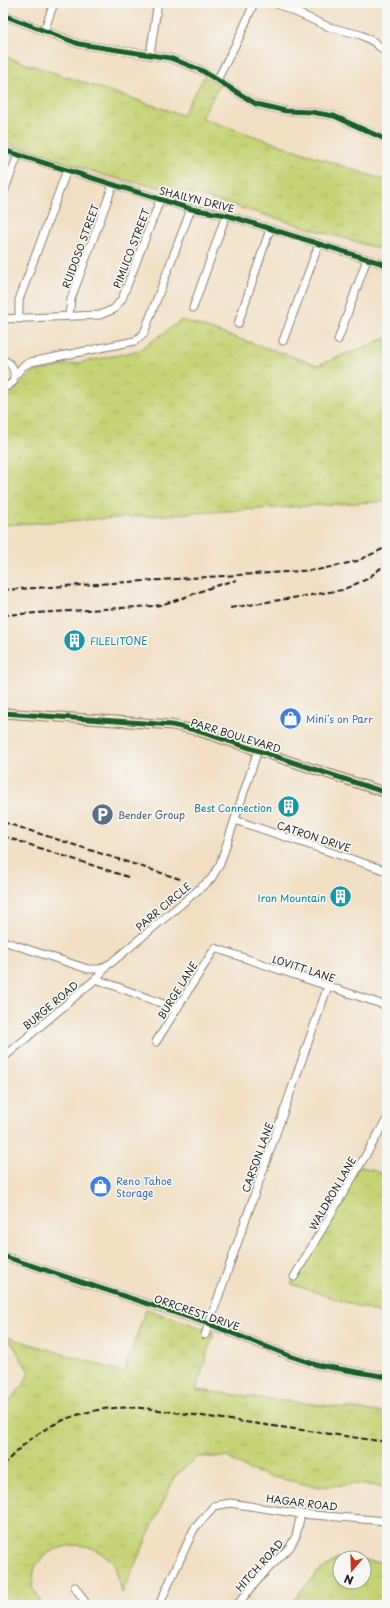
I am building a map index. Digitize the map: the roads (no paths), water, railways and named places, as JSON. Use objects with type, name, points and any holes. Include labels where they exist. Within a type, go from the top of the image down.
[{"type":"main road","name":"PARR BOULEVARD","points":[[3,713],[172,725],[194,730],[258,750],[387,793]]},
{"type":"street","points":[[44,31],[54,3]]},
{"type":"street","points":[[217,80],[240,36],[254,3]]},
{"type":"street","points":[[275,3],[329,27],[360,35],[374,42],[387,53]]},
{"type":"street","points":[[150,55],[157,8]]},
{"type":"street","points":[[3,15],[79,44],[170,58],[201,70],[256,104],[286,111],[311,112],[334,116],[387,140]]},
{"type":"street","name":"SHAILYN DRIVE","points":[[3,150],[160,200],[191,209],[226,215],[387,265]]},
{"type":"street","points":[[3,194],[18,155]]},
{"type":"street","points":[[19,319],[19,300],[67,170]]},
{"type":"street","name":"RUIDOSO STREET","points":[[69,315],[71,299],[113,185]]},
{"type":"street","name":"PIMLICO STREET","points":[[3,319],[69,315],[100,315],[114,309],[122,299],[160,200]]},
{"type":"street","points":[[3,389],[9,386],[23,366],[31,362],[135,341],[144,333],[191,209]]},
{"type":"street","points":[[193,308],[226,215]]},
{"type":"street","points":[[238,324],[270,229]]},
{"type":"street","points":[[283,341],[319,244]]},
{"type":"street","points":[[338,340],[367,259]]},
{"type":"street","points":[[3,360],[23,366]]},
{"type":"street","points":[[10,363],[15,372],[14,377]]},
{"type":"street","name":"PARR CIRCLE","points":[[107,966],[211,879],[220,864],[258,750]]},
{"type":"street","name":"CATRON DRIVE","points":[[235,820],[387,871]]},
{"type":"street","points":[[3,941],[88,969],[100,969],[107,966]]},
{"type":"street","name":"LOVITT LANE","points":[[216,948],[387,1006]]},
{"type":"street","name":"BURGE LANE","points":[[156,1042],[216,948]]},
{"type":"street","name":"BURGE ROAD","points":[[3,1058],[96,979],[107,966]]},
{"type":"street","points":[[96,979],[177,1009]]},
{"type":"street","name":"CARSON LANE","points":[[205,1335],[328,986]]},
{"type":"street","name":"WALDRON LANE","points":[[294,1277],[387,1119]]},
{"type":"street","name":"ORRCREST DRIVE","points":[[3,1256],[209,1324],[317,1365],[387,1377]]},
{"type":"street","name":"HAGAR ROAD","points":[[159,1605],[194,1529],[214,1506],[230,1503],[301,1514],[387,1521]]},
{"type":"street","name":"HITCH ROAD","points":[[237,1605],[262,1575],[290,1547],[296,1536],[301,1514]]},
{"type":"street","points":[[75,1587],[87,1605]]},
{"type":"railway","points":[[3,590],[317,570],[357,561],[387,547]]},
{"type":"railway","points":[[230,608],[342,590],[367,579],[387,563]]},
{"type":"railway","points":[[3,615],[154,606],[175,601],[237,580]]},
{"type":"railway","points":[[3,822],[180,879]]},
{"type":"railway","points":[[3,836],[128,877]]},
{"type":"railway","points":[[3,1466],[18,1450],[51,1426],[89,1412],[109,1408],[152,1409],[387,1442]]},
{"type":"place","name":"FILELITONE","points":[[74,640]]},
{"type":"place","name":"Mini's on Parr","points":[[290,718]]},
{"type":"place","name":"Best Connection","points":[[288,807]]},
{"type":"place","name":"Bender Group","points":[[102,814]]},
{"type":"place","name":"Iron Mountain","points":[[341,897]]},
{"type":"place","name":"Reno Tahoe Storage","points":[[101,1186]]}]
